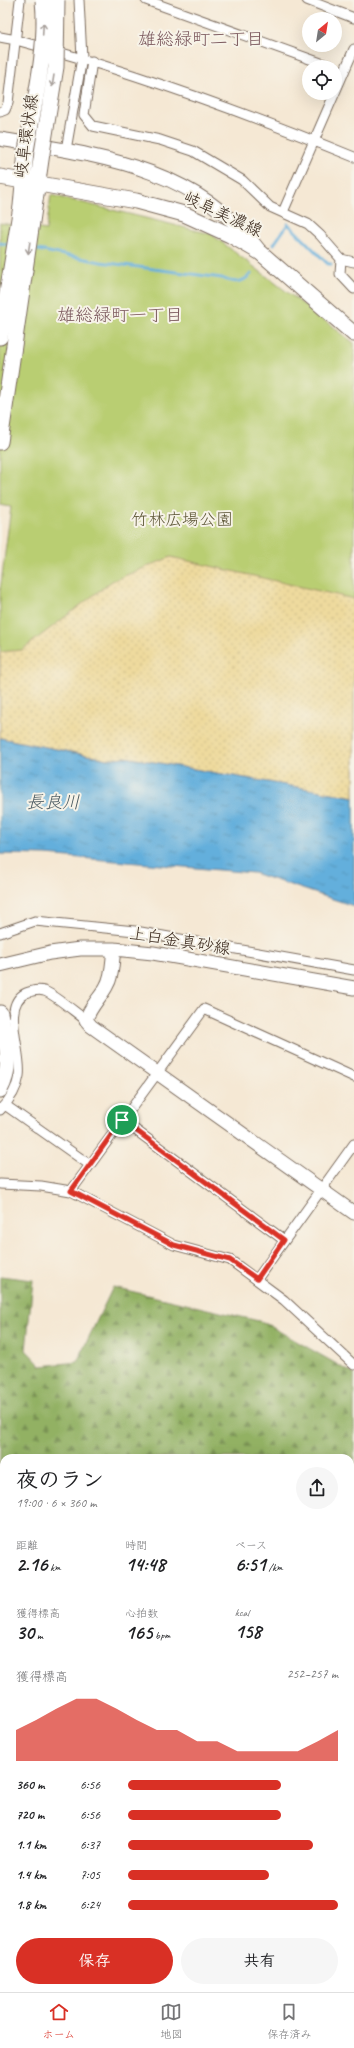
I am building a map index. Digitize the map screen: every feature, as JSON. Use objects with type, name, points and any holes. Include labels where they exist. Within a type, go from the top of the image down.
[{"type":"main road","name":"岐阜環状線","points":[[0,442],[28,208],[23,181],[26,151],[40,63],[43,30],[43,0]]},
{"type":"main road","name":"岐阜環状線","points":[[0,337],[28,208],[38,183],[56,67],[57,0]]},
{"type":"main road","name":"岐阜美濃線","points":[[0,177],[136,201],[184,214],[230,235],[261,253],[354,334]]},
{"type":"main road","points":[[0,1013],[8,1060],[8,1070],[0,1090]]},
{"type":"street","points":[[0,112],[6,110],[8,103],[20,0]]},
{"type":"street","points":[[66,150],[82,58],[79,0]]},
{"type":"street","points":[[146,0],[313,60]]},
{"type":"street","points":[[307,0],[354,18]]},
{"type":"street","points":[[0,37],[92,61],[313,141],[354,158]]},
{"type":"street","points":[[283,212],[354,49]]},
{"type":"street","points":[[92,61],[84,115],[93,126],[160,140],[193,150],[242,180],[270,207],[308,224],[341,259],[354,262]]},
{"type":"street","points":[[342,71],[354,76]]},
{"type":"street","points":[[0,138],[66,150],[144,168],[174,181],[219,209],[249,236],[261,253]]},
{"type":"street","points":[[341,259],[340,274],[354,289]]},
{"type":"street","points":[[0,932],[35,921],[135,931],[354,970]]},
{"type":"street","name":"上白金真砂線","points":[[0,966],[58,952],[80,949],[114,949],[153,953],[354,988]]},
{"type":"street","points":[[86,1020],[88,1014],[107,986],[110,977],[114,949]]},
{"type":"street","points":[[90,1165],[3,1108],[12,1094],[19,1077],[20,1059],[13,1019],[14,1006],[22,995],[33,990],[44,991],[86,1020],[91,1026],[354,1213]]},
{"type":"street","points":[[71,1191],[204,1008],[354,1077]]},
{"type":"street","points":[[122,1120],[284,1240]]},
{"type":"street","points":[[257,1279],[354,1144]]},
{"type":"street","points":[[0,1184],[42,1186],[71,1191],[174,1245],[230,1260],[284,1300],[354,1365]]},
{"type":"green space","name":"竹林広場公園","points":[[51,195],[211,234],[354,343],[354,646],[0,715],[0,591],[11,507],[0,505],[0,223],[46,230]]},
{"type":"green space","points":[[0,1276],[33,1280],[26,1350],[41,1366],[77,1362],[113,1287],[263,1322],[354,1374],[354,1454],[0,1454]]},
{"type":"sand","points":[[171,557],[354,599],[354,797],[125,757],[107,759],[0,738],[0,652],[22,650],[112,581]]},
{"type":"water","name":"長良川","points":[[0,738],[107,759],[125,757],[354,797],[354,906],[254,873],[46,855],[0,854]]},
{"type":"waterway","points":[[274,244],[288,224],[328,264],[331,264]]},
{"type":"waterway","points":[[0,243],[10,245]]},
{"type":"waterway","points":[[33,249],[101,262],[222,278],[234,282],[244,280],[251,274]]},
{"type":"waterway","points":[[348,266],[354,266]]},
{"type":"district","name":"雄総緑町二丁目","points":[[201,39]]},
{"type":"district","name":"雄総緑町一丁目","points":[[120,315]]},
{"type":"route","points":[[122,1120],[284,1240],[257,1279],[230,1260],[174,1245],[71,1191],[122,1120]]}]
